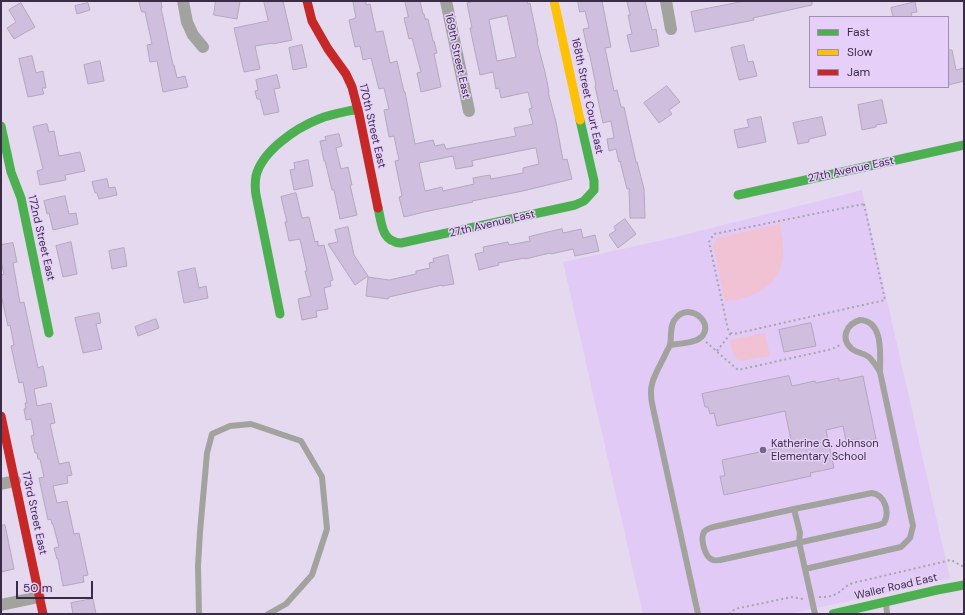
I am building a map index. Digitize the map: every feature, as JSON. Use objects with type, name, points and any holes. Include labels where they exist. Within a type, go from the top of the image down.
[{"type":"street","points":[[183,1],[187,22],[193,35],[203,47]]},
{"type":"street","name":"170th Street East","points":[[307,1],[312,21],[328,49],[346,74],[352,87],[384,234],[390,241]]},
{"type":"street","name":"169th Street East","points":[[446,1],[469,110]]},
{"type":"street","name":"168th Street Court East","points":[[554,1],[594,181],[594,190],[590,195]]},
{"type":"street","points":[[666,1],[671,29]]},
{"type":"street","points":[[280,314],[256,195],[255,187],[257,175],[269,154],[298,130],[320,119],[358,109]]},
{"type":"street","name":"172nd Street East","points":[[1,126],[3,145],[16,189],[21,198],[50,333]]},
{"type":"street","name":"27th Avenue East","points":[[738,195],[964,145]]},
{"type":"street","name":"27th Avenue East","points":[[390,241],[397,244],[404,244],[568,207],[584,201],[590,195]]},
{"type":"street","name":"173rd Street East","points":[[1,416],[43,614]]},
{"type":"street","points":[[1,484],[15,481]]},
{"type":"street","name":"Waller Road East","points":[[833,614],[964,585]]},
{"type":"street","points":[[1,605],[39,597]]},
{"type":"lane","points":[[670,345],[694,341],[701,337],[704,333],[705,324],[701,317],[690,312],[676,317],[672,325],[670,345],[652,384],[652,401],[698,614]]},
{"type":"lane","points":[[805,569],[901,547],[910,538],[913,526],[880,372],[880,350],[876,330],[868,321],[860,320],[852,323],[846,333],[846,341],[852,349],[868,357],[880,372]]},
{"type":"lane","points":[[199,614],[198,566],[207,453],[212,434],[230,426],[251,424],[301,441],[322,477],[327,529],[312,575],[286,604],[268,614]]},
{"type":"lane","points":[[872,493],[882,497],[887,514],[884,523],[879,525],[714,561],[707,555],[704,549],[702,539],[703,533],[707,529],[794,508],[872,493]]},
{"type":"lane","points":[[794,508],[800,534],[799,542],[816,614]]},
{"type":"lane","points":[[886,602],[887,614]]},
{"type":"path","points":[[864,204],[885,300],[734,334],[731,333],[727,325],[709,242],[714,234],[864,204]]},
{"type":"path","points":[[717,352],[731,333]]},
{"type":"path","points":[[701,337],[738,370],[832,349],[846,341]]},
{"type":"path","points":[[729,614],[735,610],[792,597],[802,599],[837,594],[848,584],[951,560],[964,567]]},
{"type":"shaded area","name":"Katherine G. Johnson Elementary School","points":[[862,190],[950,578],[790,614],[643,614],[563,262],[663,240]]},
{"type":"shaded area","points":[[780,224],[783,241],[783,256],[782,265],[774,280],[761,291],[753,295],[742,299],[725,301],[713,245],[717,238]]},
{"type":"shaded area","points":[[765,333],[770,356],[741,361],[736,358],[733,353],[730,340]]},
{"type":"building","points":[[139,1],[161,1],[161,8],[177,78],[185,76],[188,87],[163,92],[157,61],[150,62],[147,45],[152,44],[145,12],[142,12]]},
{"type":"building","points":[[216,1],[240,1],[237,19],[214,15]]},
{"type":"building","points":[[264,1],[283,1],[292,40],[255,46],[260,69],[244,72],[234,28],[268,21]]},
{"type":"building","points":[[366,1],[366,5],[370,4],[376,32],[383,31],[390,63],[397,61],[405,92],[415,144],[433,140],[435,146],[444,144],[446,149],[516,136],[514,128],[533,124],[529,109],[532,108],[528,92],[501,98],[499,88],[496,89],[493,72],[480,75],[470,28],[472,28],[467,3],[474,1],[527,1],[528,4],[530,3],[563,160],[567,159],[572,179],[404,217],[399,197],[402,196],[395,161],[399,160],[394,136],[389,137],[384,110],[389,109],[384,88],[379,89],[371,58],[363,60],[360,46],[355,47],[349,20],[356,18],[353,2]],"holes":[[[507,16],[516,57],[497,61],[489,20]],[[536,148],[539,164],[523,168],[523,173],[491,179],[490,175],[473,178],[474,184],[443,191],[442,187],[425,191],[419,163],[453,156],[456,169],[473,166],[472,161]]]},
{"type":"building","points":[[405,1],[420,1],[425,19],[428,19],[437,53],[434,54],[441,87],[421,92],[417,73],[421,72],[412,38],[409,39],[404,18],[408,17]]},
{"type":"building","points":[[578,1],[602,1],[611,47],[605,48],[614,91],[617,90],[621,107],[624,107],[636,162],[644,189],[645,218],[630,218],[629,188],[627,189],[616,149],[609,151],[607,139],[614,138],[611,121],[603,123],[583,29],[589,28],[585,11],[580,12]]},
{"type":"building","points":[[627,1],[645,1],[652,30],[656,29],[659,46],[631,52],[627,35],[632,34]]},
{"type":"building","points":[[745,1],[812,1],[812,5],[753,18],[754,20],[695,32],[691,12]]},
{"type":"building","points":[[915,2],[917,12],[911,13],[912,16],[893,16],[891,8]]},
{"type":"building","points":[[21,3],[35,27],[14,39],[7,28],[16,22],[9,10]]},
{"type":"building","points":[[88,3],[90,10],[77,14],[75,6]]},
{"type":"building","points":[[302,45],[307,67],[293,70],[289,48]]},
{"type":"building","points":[[744,45],[748,62],[753,61],[757,76],[739,80],[731,48]]},
{"type":"building","points":[[949,50],[952,50],[956,70],[964,68],[964,81],[949,85]]},
{"type":"building","points":[[32,56],[36,73],[43,71],[46,88],[42,88],[44,94],[28,97],[19,59]]},
{"type":"building","points":[[100,61],[104,81],[88,84],[84,65]]},
{"type":"building","points":[[277,75],[280,88],[274,89],[279,112],[264,115],[260,99],[257,99],[255,91],[258,90],[256,80]]},
{"type":"building","points":[[667,86],[680,102],[669,110],[672,114],[659,123],[644,103]]},
{"type":"building","points":[[882,100],[887,123],[862,130],[858,105]]},
{"type":"building","points":[[761,117],[766,142],[738,148],[734,130],[749,127],[747,120]]},
{"type":"building","points":[[822,117],[826,135],[809,139],[809,142],[798,144],[793,123]]},
{"type":"building","points":[[47,124],[49,132],[54,131],[59,156],[80,152],[85,171],[65,175],[66,180],[40,185],[37,171],[43,169],[33,127]]},
{"type":"building","points":[[339,134],[342,146],[336,148],[341,169],[348,167],[352,185],[350,185],[357,215],[340,219],[334,190],[332,190],[320,141],[326,140],[325,137]]},
{"type":"building","points":[[308,160],[313,186],[294,190],[290,170],[295,169],[294,163]]},
{"type":"building","points":[[107,179],[109,188],[115,187],[117,195],[99,199],[97,193],[95,193],[92,182]]},
{"type":"building","points":[[296,193],[302,218],[309,217],[315,242],[318,241],[318,246],[324,245],[333,280],[330,281],[331,286],[324,288],[328,309],[316,311],[317,317],[302,320],[298,299],[311,296],[305,271],[307,271],[300,239],[289,241],[285,222],[287,222],[281,197]]},
{"type":"building","points":[[65,196],[69,214],[76,213],[78,224],[53,230],[49,213],[47,214],[44,201]]},
{"type":"building","points":[[625,219],[636,234],[618,248],[609,235],[616,230],[614,227]]},
{"type":"building","points":[[348,227],[354,255],[368,276],[355,285],[328,244],[338,242],[335,230]]},
{"type":"building","points":[[562,229],[563,233],[581,229],[583,238],[595,235],[599,251],[575,256],[573,249],[498,263],[499,265],[479,270],[475,254],[484,252],[483,247],[508,242],[509,245],[530,241],[529,237]]},
{"type":"building","points":[[71,242],[77,274],[63,277],[56,246]]},
{"type":"building","points":[[13,243],[17,262],[13,263],[20,303],[24,302],[38,368],[43,366],[47,386],[34,389],[37,406],[51,403],[55,423],[50,424],[59,464],[69,462],[72,475],[67,476],[68,483],[53,486],[57,503],[67,501],[74,534],[79,533],[88,575],[83,576],[84,582],[63,586],[58,559],[54,548],[59,547],[51,519],[48,520],[39,478],[44,477],[40,459],[38,459],[37,453],[35,453],[31,436],[34,435],[31,419],[26,420],[24,409],[26,409],[25,403],[27,403],[23,382],[19,383],[11,346],[14,345],[10,325],[8,326],[1,295],[1,275],[4,274],[1,262],[1,245]]},
{"type":"building","points":[[124,248],[127,266],[112,269],[109,251]]},
{"type":"building","points":[[448,255],[454,284],[442,285],[389,297],[388,299],[366,296],[368,277],[389,280],[416,274],[416,271],[430,268],[429,263],[434,262],[433,259]]},
{"type":"building","points":[[195,268],[199,288],[206,286],[208,298],[184,303],[178,272]]},
{"type":"building","points":[[99,313],[101,323],[96,324],[102,349],[83,353],[75,318]]},
{"type":"building","points":[[156,319],[159,328],[138,336],[135,327]]},
{"type":"building","points":[[811,323],[816,346],[784,352],[779,330]]},
{"type":"building","points":[[789,376],[792,386],[815,381],[816,383],[839,378],[839,381],[863,376],[876,439],[859,443],[858,439],[846,441],[843,426],[826,430],[834,468],[810,473],[811,476],[724,495],[720,476],[725,476],[722,460],[792,445],[785,411],[717,426],[714,413],[710,414],[708,407],[705,407],[702,394]]},
{"type":"building","points":[[5,525],[14,569],[1,572],[1,526]]},
{"type":"building","points":[[93,599],[96,614],[73,614],[71,603]]},
{"type":"traffic: fast","points":[[280,314],[256,193],[255,183],[259,167],[273,149],[300,128],[333,114],[358,109]]},
{"type":"traffic: fast","points":[[378,208],[386,235],[394,242],[401,243],[575,205],[584,201],[594,190],[594,181],[580,120]]},
{"type":"traffic: fast","points":[[1,126],[11,172],[21,198],[49,333]]},
{"type":"traffic: fast","points":[[738,195],[964,145]]},
{"type":"traffic: fast","points":[[833,614],[964,585]]},
{"type":"traffic: slow","points":[[554,1],[580,120]]},
{"type":"traffic: jam","points":[[307,1],[312,21],[328,49],[346,74],[352,87],[378,208]]},
{"type":"traffic: jam","points":[[1,416],[43,614]]},
{"type":"place","name":"Katherine G. Johnson Elementary School","points":[[763,450]]}]
